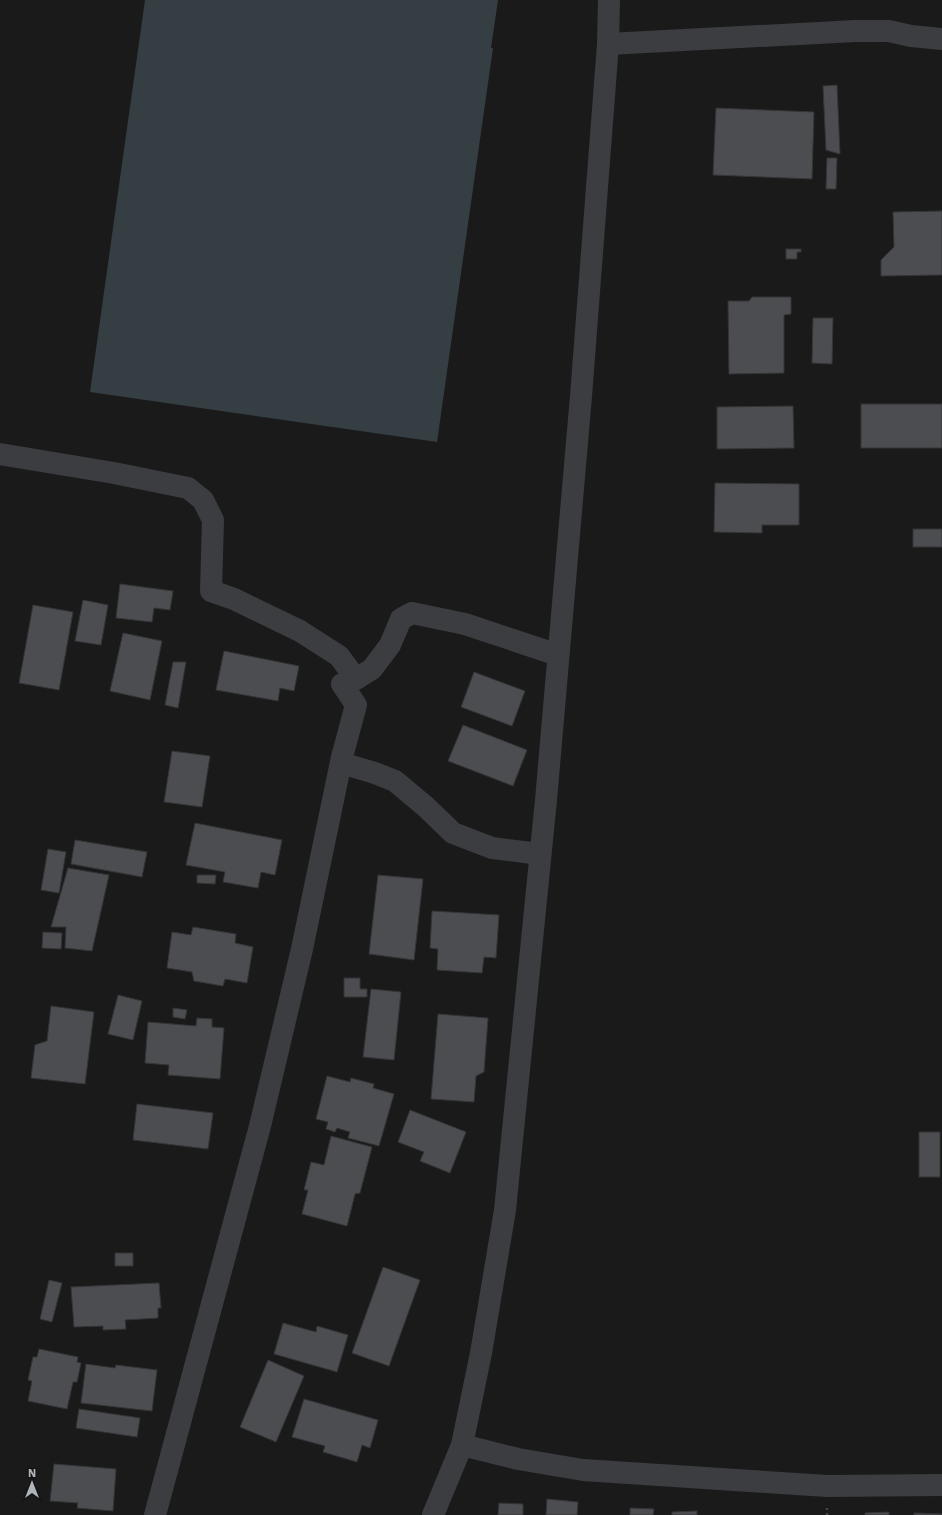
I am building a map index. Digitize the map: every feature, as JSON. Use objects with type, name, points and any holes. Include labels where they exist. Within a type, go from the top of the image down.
[{"type":"street","points":[[433,1515],[462,1445],[481,1353],[505,1210],[540,854],[581,396],[608,44],[609,0]]},
{"type":"street","points":[[608,44],[855,31],[889,31],[912,36],[942,39]]},
{"type":"street","points":[[0,454],[114,473],[188,488],[203,500],[213,520],[211,591],[234,600],[300,631],[339,656],[356,679]]},
{"type":"street","points":[[155,1515],[260,1126],[302,949],[341,763],[356,705],[342,684],[356,679],[372,669],[390,645],[401,619],[412,613],[465,624],[558,655]]},
{"type":"street","points":[[341,763],[375,773],[395,781],[426,807],[453,834],[492,848],[540,854]]},
{"type":"street","points":[[462,1445],[518,1459],[583,1470],[827,1486],[942,1485]]},
{"type":"shaded area","points":[[145,0],[498,0],[491,48],[493,48],[437,442],[90,392]]},
{"type":"building","points":[[837,85],[840,154],[826,150],[823,86]]},
{"type":"building","points":[[716,108],[814,112],[812,179],[713,175]]},
{"type":"building","points":[[827,158],[837,158],[836,189],[826,189]]},
{"type":"building","points":[[942,211],[942,275],[881,276],[881,260],[894,247],[893,212]]},
{"type":"building","points":[[786,249],[801,249],[801,252],[797,252],[797,259],[786,259]]},
{"type":"building","points":[[752,297],[791,297],[791,314],[784,315],[784,373],[729,374],[728,301],[749,301]]},
{"type":"building","points":[[813,318],[833,318],[832,364],[812,363]]},
{"type":"building","points":[[861,404],[942,404],[942,448],[861,448]]},
{"type":"building","points":[[793,406],[794,448],[717,449],[717,407]]},
{"type":"building","points":[[715,483],[799,484],[799,525],[762,525],[762,533],[714,532]]},
{"type":"building","points":[[913,529],[942,529],[942,547],[913,547]]},
{"type":"building","points":[[120,584],[173,591],[170,610],[154,608],[152,622],[116,618]]},
{"type":"building","points":[[83,600],[108,605],[101,645],[75,641]]},
{"type":"building","points":[[33,605],[73,612],[59,690],[19,683]]},
{"type":"building","points":[[123,633],[162,641],[150,700],[110,691]]},
{"type":"building","points":[[224,651],[299,666],[294,691],[280,688],[278,701],[216,690]]},
{"type":"building","points":[[173,662],[186,662],[178,708],[165,705]]},
{"type":"building","points":[[474,672],[525,691],[512,726],[461,707]]},
{"type":"building","points":[[463,725],[527,750],[513,786],[448,761]]},
{"type":"building","points":[[172,751],[210,756],[202,807],[164,802]]},
{"type":"building","points":[[195,823],[282,840],[275,875],[261,872],[258,888],[223,882],[225,872],[186,865]]},
{"type":"building","points":[[75,840],[147,852],[142,877],[71,864]]},
{"type":"building","points":[[48,849],[66,852],[59,893],[41,890]]},
{"type":"building","points":[[68,868],[109,875],[92,951],[65,948],[66,927],[51,927]]},
{"type":"building","points":[[197,875],[216,875],[215,884],[197,883]]},
{"type":"building","points":[[378,875],[423,879],[414,960],[369,954]]},
{"type":"building","points":[[432,911],[499,915],[496,958],[484,957],[482,973],[437,970],[438,949],[430,948]]},
{"type":"building","points":[[193,927],[236,934],[235,943],[253,947],[247,983],[225,979],[223,986],[194,981],[192,972],[167,968],[172,932],[191,935]]},
{"type":"building","points":[[43,932],[62,933],[61,949],[42,948]]},
{"type":"building","points":[[344,978],[360,978],[360,989],[367,989],[367,997],[344,997]]},
{"type":"building","points":[[371,989],[401,992],[394,1060],[363,1057]]},
{"type":"building","points":[[118,995],[142,1001],[133,1040],[108,1034]]},
{"type":"building","points":[[51,1006],[94,1012],[85,1084],[31,1078],[35,1045],[47,1041]]},
{"type":"building","points":[[173,1008],[187,1010],[185,1019],[173,1017]]},
{"type":"building","points":[[438,1014],[488,1018],[484,1072],[476,1076],[474,1102],[431,1099]]},
{"type":"building","points":[[197,1018],[212,1019],[212,1027],[224,1028],[220,1079],[168,1075],[169,1065],[145,1063],[148,1022],[196,1026]]},
{"type":"building","points":[[327,1076],[350,1082],[351,1078],[374,1084],[373,1088],[394,1094],[379,1146],[348,1138],[350,1132],[337,1128],[335,1132],[326,1129],[328,1122],[316,1119]]},
{"type":"building","points":[[137,1104],[213,1113],[208,1149],[133,1140]]},
{"type":"building","points":[[410,1110],[466,1132],[450,1173],[420,1161],[424,1152],[398,1142]]},
{"type":"building","points":[[919,1132],[940,1132],[940,1177],[919,1177]]},
{"type":"building","points":[[331,1136],[372,1147],[360,1193],[355,1194],[347,1226],[302,1214],[308,1190],[304,1190],[311,1162],[324,1165]]},
{"type":"building","points":[[115,1253],[133,1253],[133,1266],[115,1266]]},
{"type":"building","points":[[383,1267],[420,1280],[389,1366],[352,1353]]},
{"type":"building","points":[[49,1280],[62,1283],[52,1322],[40,1319]]},
{"type":"building","points":[[159,1283],[161,1308],[158,1308],[158,1318],[125,1320],[126,1329],[103,1330],[103,1326],[74,1327],[71,1287]]},
{"type":"building","points":[[283,1323],[316,1332],[317,1326],[348,1335],[337,1372],[274,1354]]},
{"type":"building","points":[[39,1349],[78,1357],[77,1362],[81,1363],[77,1382],[73,1382],[67,1409],[28,1401],[32,1381],[28,1380],[33,1357],[37,1357]]},
{"type":"building","points":[[268,1360],[304,1376],[276,1442],[240,1427]]},
{"type":"building","points":[[86,1364],[115,1368],[116,1365],[157,1370],[152,1411],[81,1403]]},
{"type":"building","points":[[304,1399],[378,1420],[370,1448],[362,1445],[357,1462],[323,1452],[325,1446],[292,1437]]},
{"type":"building","points":[[79,1409],[140,1418],[137,1437],[76,1428]]},
{"type":"building","points":[[54,1464],[116,1469],[113,1511],[77,1508],[78,1503],[50,1501]]},
{"type":"building","points":[[547,1499],[578,1502],[577,1515],[546,1515]]},
{"type":"building","points":[[499,1503],[523,1504],[523,1515],[498,1515]]},
{"type":"building","points":[[630,1508],[654,1509],[653,1515],[630,1515]]},
{"type":"building","points":[[697,1511],[697,1515],[672,1515],[672,1512]]},
{"type":"building","points":[[889,1512],[889,1515],[865,1515],[865,1513]]},
{"type":"building","points":[[914,1513],[942,1514],[942,1515],[914,1515]]}]
